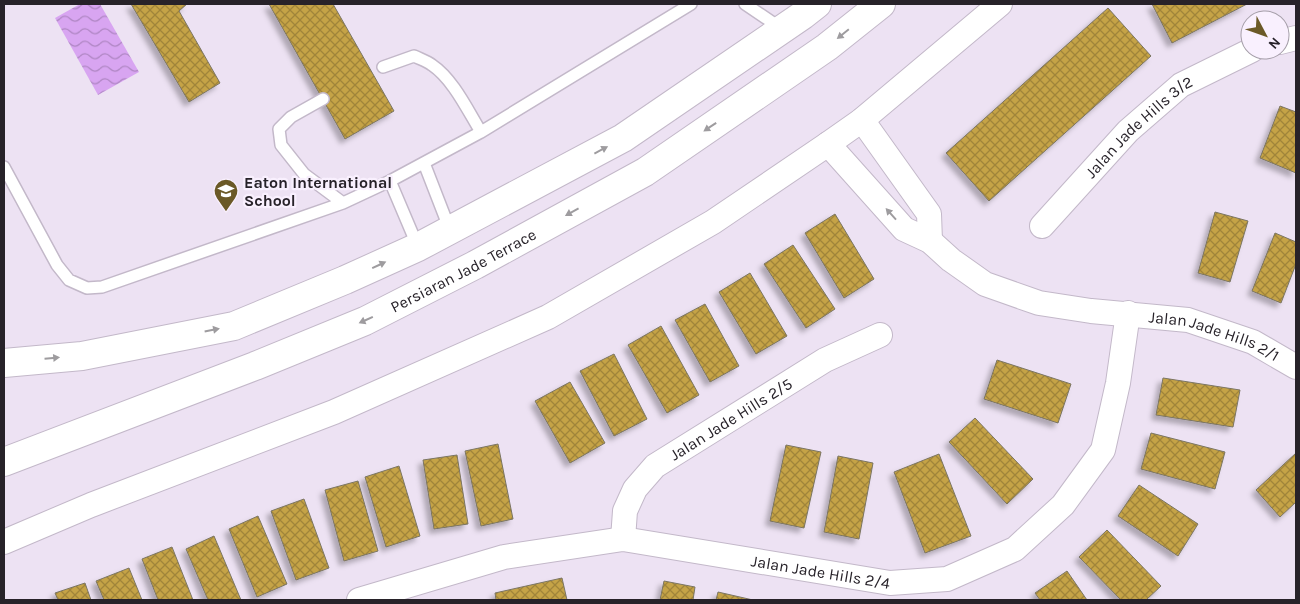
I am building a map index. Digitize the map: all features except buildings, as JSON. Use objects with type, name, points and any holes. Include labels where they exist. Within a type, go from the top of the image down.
[{"type":"street","name":"Persiaran Jade Terrace","points":[[4,462],[255,366],[365,321],[467,270],[645,172],[827,48],[881,4]]},
{"type":"street","points":[[4,542],[91,505],[334,412],[548,317],[713,222],[828,144],[862,120],[1000,4]]},
{"type":"street","points":[[4,362],[82,356],[234,326],[345,280],[418,247],[623,138],[799,13]]},
{"type":"street","name":"Jalan Jade Hills 3/2","points":[[1042,226],[1128,131],[1181,85],[1240,56]]},
{"type":"street","points":[[862,120],[929,214],[930,241]]},
{"type":"street","name":"Jalan Jade Hills 2/1","points":[[828,144],[904,229],[930,241],[951,260],[985,284],[1039,303],[1091,311],[1188,320],[1253,342],[1296,367]]},
{"type":"street","name":"Jalan Jade Hills 2/4","points":[[359,600],[504,556],[623,539],[890,583],[947,579],[1015,548],[1063,505],[1102,450],[1118,383],[1128,314]]},
{"type":"street","name":"Jalan Jade Hills 2/5","points":[[623,539],[625,511],[635,489],[656,466],[825,360],[880,335]]},
{"type":"lane","points":[[4,168],[56,265],[69,280],[87,288],[102,287],[343,203],[390,181],[481,132],[691,4]]},
{"type":"lane","points":[[746,4],[799,13]]},
{"type":"lane","points":[[384,67],[414,56],[432,65],[456,92],[481,132]]},
{"type":"lane","points":[[323,99],[291,117],[279,129],[281,145],[304,174],[343,203]]},
{"type":"lane","points":[[424,163],[450,230]]},
{"type":"lane","points":[[390,181],[418,247]]},
{"type":"water","points":[[80,4],[100,4],[139,72],[98,95],[55,18]]},
{"type":"place","name":"Eaton International School","points":[[226,212]]}]
